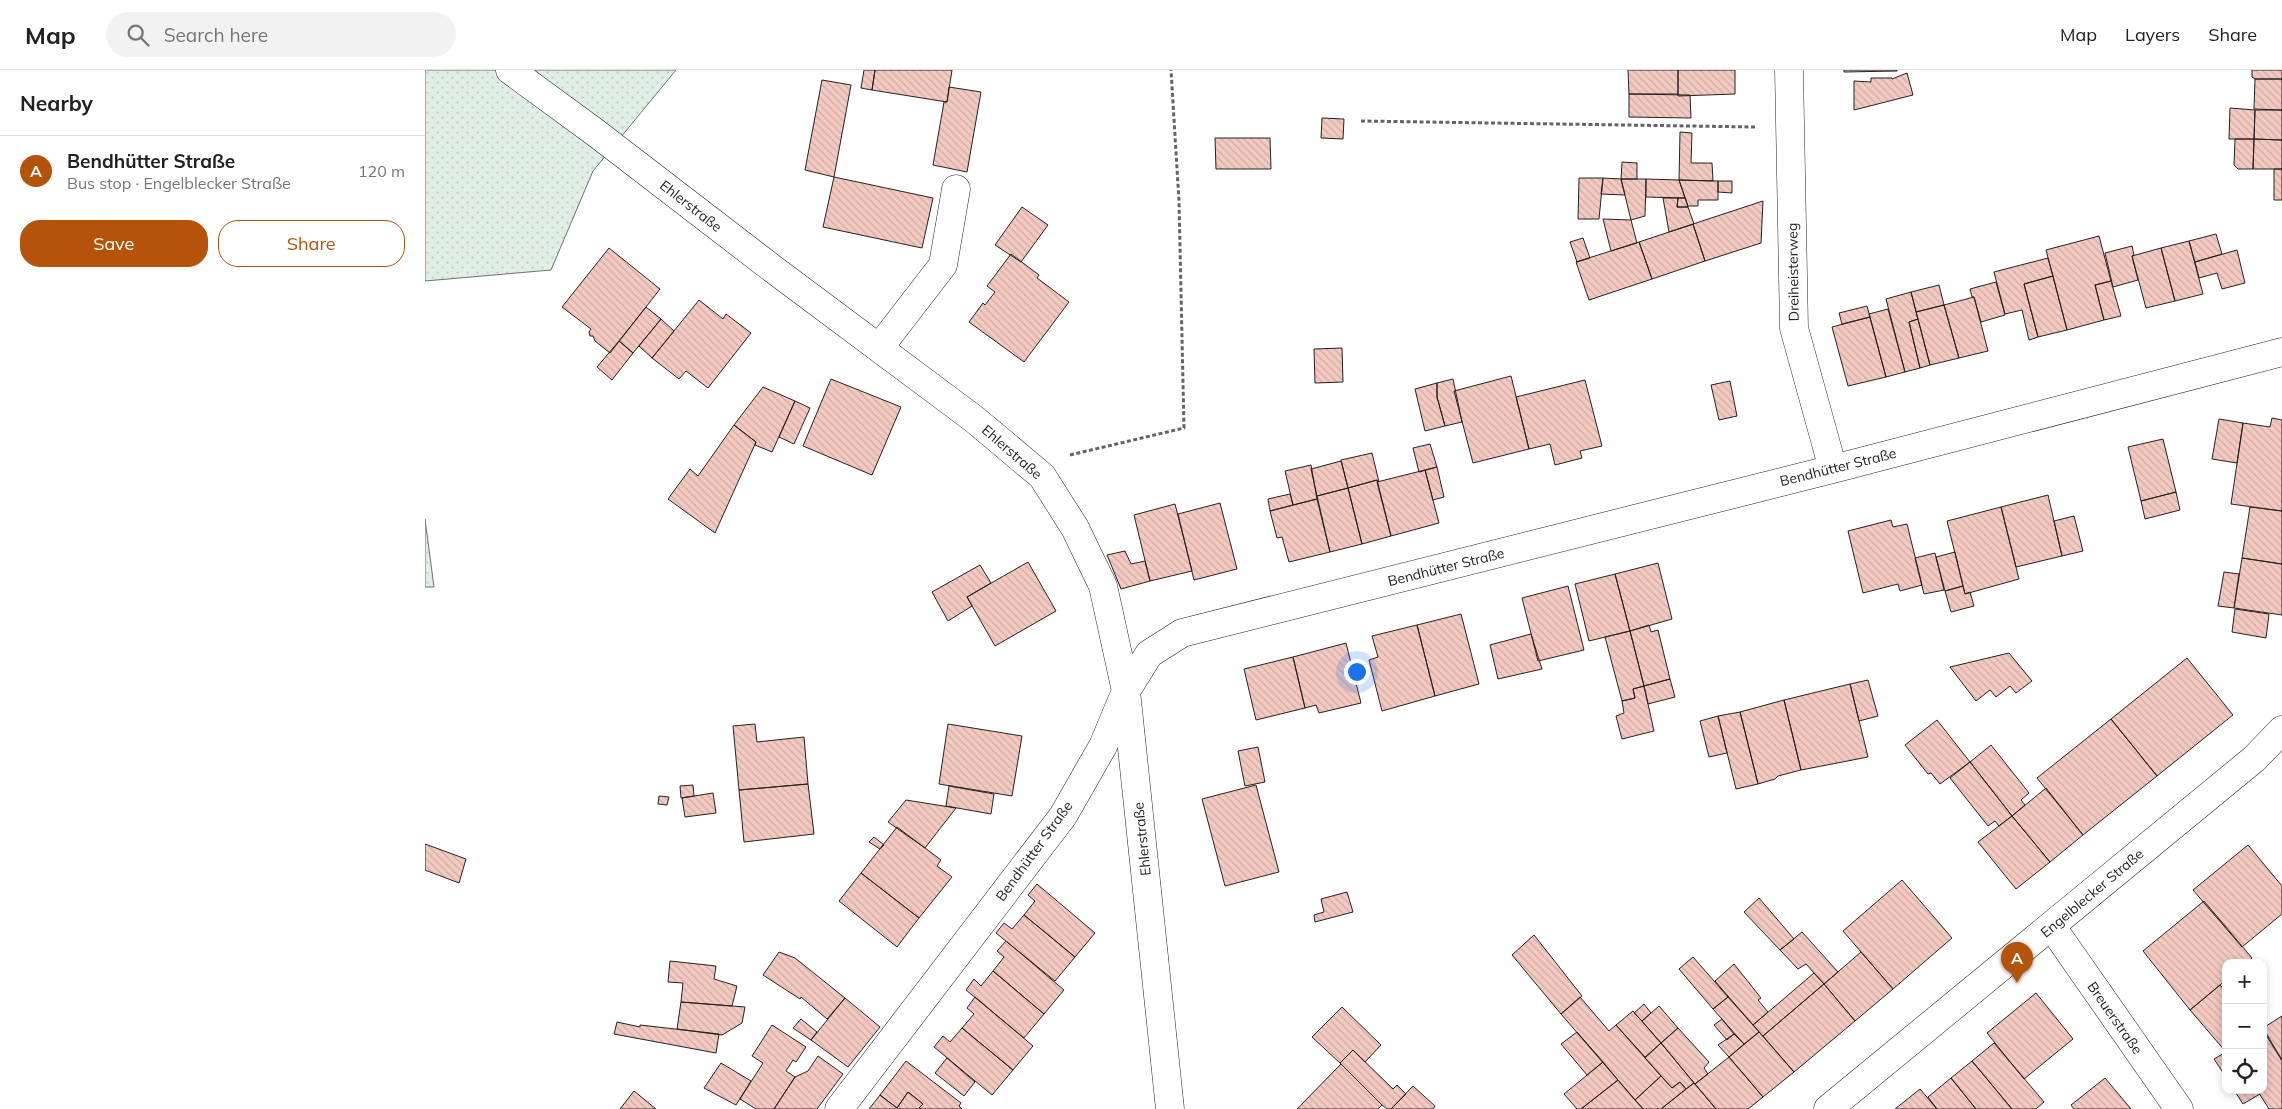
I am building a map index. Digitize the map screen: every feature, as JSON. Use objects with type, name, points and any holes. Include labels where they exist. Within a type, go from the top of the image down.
[{"type":"street","name":"Ehlerstraße","points":[[510,70],[974,419],[1042,476],[1075,528],[1103,586],[1126,691],[1170,1109]]},
{"type":"street","name":"Dreiheisterweg","points":[[1789,70],[1794,328],[1833,469]]},
{"type":"street","points":[[879,348],[943,265],[956,189]]},
{"type":"street","name":"Bendhütter Straße","points":[[839,1109],[1063,816],[1103,746],[1126,691],[1149,654],[1183,633],[1833,469],[2282,352]]},
{"type":"street","name":"Engelblecker Straße","points":[[1828,1109],[2052,927],[2253,759],[2282,730]]},
{"type":"street","name":"Breuerstraße","points":[[2052,927],[2179,1109]]},
{"type":"path","points":[[1042,476],[1066,456],[1184,428],[1179,201],[1171,70]]},
{"type":"path","points":[[1361,121],[1790,127]]},
{"type":"green space","points":[[425,70],[676,70],[593,171],[551,270],[425,281]]},
{"type":"green space","points":[[425,519],[434,587],[425,587]]},
{"type":"building","points":[[864,70],[875,70],[872,90],[861,88]]},
{"type":"building","points":[[875,70],[952,70],[947,102],[872,90]]},
{"type":"building","points":[[1628,70],[1678,70],[1678,94],[1629,94]]},
{"type":"building","points":[[1678,70],[1735,70],[1735,94],[1678,96]]},
{"type":"building","points":[[1844,70],[1897,70],[1897,71],[1844,72]]},
{"type":"building","points":[[2252,70],[2282,70],[2282,79],[2255,79],[2252,77]]},
{"type":"building","points":[[1907,73],[1913,95],[1854,110],[1854,81],[1871,82],[1871,78],[1892,79]]},
{"type":"building","points":[[2255,79],[2282,79],[2282,110],[2254,109]]},
{"type":"building","points":[[822,80],[851,85],[834,177],[805,170]]},
{"type":"building","points":[[949,87],[981,92],[967,172],[933,165],[944,102],[947,102]]},
{"type":"building","points":[[1629,94],[1690,95],[1691,118],[1629,117]]},
{"type":"building","points":[[2230,108],[2255,110],[2254,139],[2229,139]]},
{"type":"building","points":[[2255,110],[2282,110],[2282,140],[2254,139]]},
{"type":"building","points":[[1322,118],[1344,119],[1343,139],[1321,138]]},
{"type":"building","points":[[1680,132],[1692,133],[1691,163],[1712,163],[1713,181],[1679,180]]},
{"type":"building","points":[[1215,138],[1270,138],[1271,169],[1216,169]]},
{"type":"building","points":[[2235,139],[2254,139],[2253,169],[2238,169],[2234,165]]},
{"type":"building","points":[[2254,139],[2282,140],[2282,169],[2253,169]]},
{"type":"building","points":[[1622,162],[1637,163],[1637,179],[1621,179]]},
{"type":"building","points":[[2274,169],[2282,169],[2282,200],[2274,200]]},
{"type":"building","points":[[834,177],[933,198],[922,248],[823,227]]},
{"type":"building","points":[[1579,178],[1603,178],[1599,219],[1578,219]]},
{"type":"building","points":[[1603,178],[1621,179],[1625,195],[1601,194]]},
{"type":"building","points":[[1621,179],[1646,179],[1645,216],[1631,220]]},
{"type":"building","points":[[1646,179],[1679,180],[1685,198],[1646,197]]},
{"type":"building","points":[[1679,180],[1718,181],[1718,200],[1698,200],[1698,206],[1688,206]]},
{"type":"building","points":[[1718,181],[1732,181],[1732,193],[1718,192]]},
{"type":"building","points":[[1663,198],[1678,198],[1677,207],[1688,207],[1694,224],[1669,232]]},
{"type":"building","points":[[1678,198],[1685,198],[1688,207],[1677,207]]},
{"type":"building","points":[[1763,201],[1761,243],[1705,261],[1693,224]]},
{"type":"building","points":[[1022,207],[1048,225],[1021,262],[995,245]]},
{"type":"building","points":[[1603,219],[1631,220],[1637,243],[1611,251]]},
{"type":"building","points":[[1693,224],[1705,261],[1652,279],[1639,242]]},
{"type":"building","points":[[2216,234],[2222,254],[2195,262],[2189,241]]},
{"type":"building","points":[[2099,236],[2111,281],[2095,285],[2104,320],[2067,330],[2046,250]]},
{"type":"building","points":[[1583,238],[1590,258],[1577,262],[1570,242]]},
{"type":"building","points":[[2189,241],[2203,294],[2175,301],[2161,248]]},
{"type":"building","points":[[1639,242],[1652,279],[1589,300],[1576,262]]},
{"type":"building","points":[[2132,246],[2134,255],[2132,256],[2138,280],[2113,287],[2105,253]]},
{"type":"building","points":[[609,248],[660,289],[610,353],[595,341],[593,336],[590,336],[589,332],[591,329],[562,307]]},
{"type":"building","points":[[2161,248],[2175,301],[2146,308],[2132,256]]},
{"type":"building","points":[[2237,250],[2245,283],[2222,289],[2217,273],[2199,278],[2195,262]]},
{"type":"building","points":[[1011,254],[1039,275],[1037,278],[1069,302],[1024,362],[969,322],[983,303],[985,305],[995,292],[987,286]]},
{"type":"building","points":[[2048,258],[2053,276],[2024,284],[2038,337],[2029,340],[2022,310],[2005,314],[1994,272]]},
{"type":"building","points":[[2053,276],[2067,330],[2038,337],[2024,284]]},
{"type":"building","points":[[2111,281],[2121,316],[2104,320],[2095,285]]},
{"type":"building","points":[[1996,282],[2005,315],[1981,322],[1970,289]]},
{"type":"building","points":[[1939,285],[1944,305],[1916,312],[1911,292]]},
{"type":"building","points":[[1911,292],[1918,319],[1909,322],[1920,368],[1905,372],[1886,299]]},
{"type":"building","points":[[1974,297],[1988,351],[1959,358],[1944,305]]},
{"type":"building","points":[[699,300],[723,319],[726,314],[751,333],[708,388],[686,371],[679,379],[652,358]]},
{"type":"building","points":[[1944,305],[1959,358],[1930,365],[1916,312]]},
{"type":"building","points":[[1867,306],[1870,317],[1842,324],[1839,313]]},
{"type":"building","points":[[646,307],[661,319],[633,353],[619,341]]},
{"type":"building","points":[[1888,309],[1905,372],[1886,377],[1869,314]]},
{"type":"building","points":[[1870,317],[1886,377],[1848,386],[1832,327]]},
{"type":"building","points":[[661,319],[674,331],[652,358],[639,346]]},
{"type":"building","points":[[1918,319],[1930,365],[1920,368],[1909,322]]},
{"type":"building","points":[[619,341],[633,353],[612,380],[597,367]]},
{"type":"building","points":[[1342,348],[1343,382],[1315,383],[1314,349]]},
{"type":"building","points":[[1511,376],[1529,449],[1473,463],[1454,391]]},
{"type":"building","points":[[831,379],[901,407],[872,475],[803,446]]},
{"type":"building","points":[[1453,379],[1462,422],[1445,426],[1437,397],[1437,383]]},
{"type":"building","points":[[1585,380],[1602,446],[1580,451],[1582,458],[1555,465],[1550,444],[1529,449],[1516,397]]},
{"type":"building","points":[[1730,381],[1737,416],[1719,420],[1711,385]]},
{"type":"building","points":[[1437,383],[1437,397],[1445,426],[1425,431],[1415,389]]},
{"type":"building","points":[[763,387],[795,401],[772,452],[755,445],[756,442],[734,425]]},
{"type":"building","points":[[795,401],[810,408],[794,444],[779,437]]},
{"type":"building","points":[[2272,418],[2282,420],[2282,511],[2231,504],[2243,423],[2270,427]]},
{"type":"building","points":[[2219,419],[2243,423],[2237,463],[2212,459]]},
{"type":"building","points":[[734,425],[756,442],[715,533],[668,499],[690,469],[698,476]]},
{"type":"building","points":[[2163,439],[2176,492],[2141,501],[2128,447]]},
{"type":"building","points":[[1430,444],[1437,467],[1419,472],[1413,448]]},
{"type":"building","points":[[1372,453],[1379,482],[1377,480],[1348,488],[1341,460]]},
{"type":"building","points":[[1341,461],[1348,488],[1317,496],[1311,469]]},
{"type":"building","points":[[1311,465],[1317,499],[1293,505],[1285,471]]},
{"type":"building","points":[[1437,467],[1444,497],[1433,500],[1425,470]]},
{"type":"building","points":[[1425,470],[1439,523],[1391,536],[1377,482]]},
{"type":"building","points":[[1377,480],[1391,536],[1362,544],[1348,488]]},
{"type":"building","points":[[1348,488],[1362,544],[1330,552],[1317,496]]},
{"type":"building","points":[[2176,492],[2180,510],[2145,519],[2141,501]]},
{"type":"building","points":[[1290,494],[1293,505],[1270,511],[1268,499]]},
{"type":"building","points":[[2048,495],[2062,556],[2016,567],[2001,507]]},
{"type":"building","points":[[1317,499],[1330,552],[1289,562],[1282,537],[1277,538],[1270,511]]},
{"type":"building","points":[[1220,503],[1237,569],[1194,580],[1178,514]]},
{"type":"building","points":[[1175,504],[1192,571],[1150,581],[1134,515]]},
{"type":"building","points":[[2001,507],[2019,579],[1965,594],[1947,521]]},
{"type":"building","points":[[2250,507],[2282,511],[2282,564],[2242,558]]},
{"type":"building","points":[[2074,516],[2083,551],[2062,556],[2054,521]]},
{"type":"building","points":[[1891,520],[1893,527],[1907,524],[1922,585],[1900,591],[1898,584],[1863,593],[1848,531]]},
{"type":"building","points":[[1125,551],[1131,564],[1145,561],[1150,581],[1121,589],[1107,555]]},
{"type":"building","points":[[1955,552],[1963,586],[1945,591],[1936,557]]},
{"type":"building","points":[[1935,553],[1944,590],[1924,594],[1915,558]]},
{"type":"building","points":[[2242,558],[2282,564],[2282,615],[2234,608]]},
{"type":"building","points":[[1028,562],[1056,611],[995,646],[967,597]]},
{"type":"building","points":[[1658,563],[1672,619],[1630,631],[1615,574]]},
{"type":"building","points":[[980,565],[991,583],[967,597],[972,606],[948,621],[932,592]]},
{"type":"building","points":[[2224,572],[2239,574],[2234,608],[2218,606]]},
{"type":"building","points":[[1615,574],[1630,631],[1589,641],[1575,584]]},
{"type":"building","points":[[1568,586],[1584,650],[1538,661],[1522,598]]},
{"type":"building","points":[[1963,586],[1965,594],[1970,592],[1974,606],[1951,612],[1945,591]]},
{"type":"building","points":[[2235,609],[2269,614],[2266,638],[2232,632]]},
{"type":"building","points":[[1461,614],[1479,684],[1435,696],[1417,625]]},
{"type":"building","points":[[1417,625],[1435,696],[1382,711],[1369,660],[1378,657],[1372,636]]},
{"type":"building","points":[[1649,625],[1651,632],[1658,630],[1670,679],[1644,686],[1630,631]]},
{"type":"building","points":[[1630,631],[1644,686],[1633,689],[1635,698],[1622,701],[1605,637]]},
{"type":"building","points":[[1531,634],[1542,669],[1498,679],[1490,645]]},
{"type":"building","points":[[1346,643],[1361,703],[1319,713],[1316,705],[1305,708],[1293,657]]},
{"type":"building","points":[[2009,653],[2032,681],[2016,693],[2010,686],[1996,697],[1990,690],[1976,701],[1950,667]]},
{"type":"building","points":[[1293,657],[1305,708],[1256,720],[1244,669]]},
{"type":"building","points":[[2187,658],[2233,715],[2157,776],[2111,719]]},
{"type":"building","points":[[1670,679],[1675,697],[1648,704],[1644,686]]},
{"type":"building","points":[[1868,680],[1878,716],[1859,721],[1850,684]]},
{"type":"building","points":[[1850,684],[1868,757],[1801,770],[1784,700]]},
{"type":"building","points":[[1644,686],[1654,731],[1622,739],[1616,716],[1624,713],[1622,701],[1635,698],[1633,689]]},
{"type":"building","points":[[1784,700],[1801,770],[1758,784],[1740,712]]},
{"type":"building","points":[[1740,712],[1758,784],[1736,789],[1718,716]]},
{"type":"building","points":[[1718,716],[1727,753],[1709,757],[1700,721]]},
{"type":"building","points":[[2111,719],[2157,776],[2083,835],[2037,778]]},
{"type":"building","points":[[1937,720],[1970,762],[1940,784],[1931,773],[1928,774],[1905,745]]},
{"type":"building","points":[[755,724],[757,742],[804,737],[808,784],[739,790],[733,726]]},
{"type":"building","points":[[948,724],[1022,736],[1012,796],[939,784]]},
{"type":"building","points":[[1991,745],[2029,793],[2021,800],[2025,805],[2012,816],[1970,762]]},
{"type":"building","points":[[1258,747],[1265,782],[1245,786],[1238,751]]},
{"type":"building","points":[[1970,762],[2012,816],[1999,826],[1995,821],[1988,826],[1950,778]]},
{"type":"building","points":[[808,784],[814,834],[744,842],[739,790]]},
{"type":"building","points":[[693,785],[694,796],[681,798],[680,786]]},
{"type":"building","points":[[1256,785],[1279,872],[1225,886],[1202,799]]},
{"type":"building","points":[[949,786],[994,794],[991,814],[946,806]]},
{"type":"building","points":[[2046,788],[2083,835],[2050,862],[2012,816]]},
{"type":"building","points":[[713,793],[716,813],[685,817],[682,798]]},
{"type":"building","points":[[659,796],[669,797],[667,805],[658,804]]},
{"type":"building","points":[[906,800],[956,808],[925,848],[888,822]]},
{"type":"building","points":[[2012,816],[2050,862],[2016,889],[1978,842]]},
{"type":"building","points":[[897,827],[941,860],[937,866],[952,877],[919,918],[861,873]]},
{"type":"building","points":[[874,837],[884,845],[880,849],[869,842]]},
{"type":"building","points":[[425,844],[466,859],[459,883],[425,870]]},
{"type":"building","points":[[2248,845],[2282,886],[2282,914],[2242,947],[2193,890]]},
{"type":"building","points":[[861,873],[919,918],[897,947],[839,901]]},
{"type":"building","points":[[1902,880],[1952,938],[1893,989],[1843,931]]},
{"type":"building","points":[[1037,884],[1095,933],[1075,957],[1024,915],[1035,901],[1028,895]]},
{"type":"building","points":[[1347,892],[1353,912],[1315,922],[1314,915],[1324,912],[1321,899]]},
{"type":"building","points":[[1759,898],[1794,939],[1780,950],[1744,912]]},
{"type":"building","points":[[2204,901],[2252,958],[2222,959],[2222,983],[2190,1010],[2143,951]]},
{"type":"building","points":[[1024,915],[1075,957],[1055,981],[996,933],[1004,923],[1012,929]]},
{"type":"building","points":[[1802,932],[1838,972],[1824,984],[1806,964],[1798,969],[1780,950]]},
{"type":"building","points":[[1534,935],[1582,996],[1561,1014],[1512,955]]},
{"type":"building","points":[[1006,941],[1064,990],[1044,1014],[993,971],[1004,957],[997,951]]},
{"type":"building","points":[[779,952],[795,958],[845,998],[827,1019],[801,997],[800,999],[763,975]]},
{"type":"building","points":[[1861,952],[1893,989],[1855,1021],[1824,984]]},
{"type":"building","points":[[1693,957],[1728,997],[1713,1009],[1679,969]]},
{"type":"building","points":[[670,961],[716,966],[714,979],[737,986],[732,1006],[681,1002],[683,983],[668,982]]},
{"type":"building","points":[[1734,964],[1761,998],[1758,1000],[1768,1012],[1753,1025],[1715,981]]},
{"type":"building","points":[[993,971],[1044,1014],[1024,1038],[966,990],[974,979],[981,986]]},
{"type":"building","points":[[1814,973],[1824,984],[1763,1036],[1753,1025]]},
{"type":"building","points":[[1824,984],[1855,1021],[1794,1072],[1763,1036]]},
{"type":"building","points":[[2220,985],[2222,987],[2222,1047],[2190,1010]]},
{"type":"building","points":[[2036,993],[2073,1039],[2024,1079],[1987,1033]]},
{"type":"building","points":[[975,997],[1033,1046],[1013,1070],[962,1028],[974,1014],[967,1008]]},
{"type":"building","points":[[1580,997],[1609,1031],[1616,1025],[1661,1076],[1635,1100],[1561,1014]]},
{"type":"building","points":[[1728,997],[1759,1032],[1744,1044],[1713,1009]]},
{"type":"building","points":[[845,998],[880,1027],[848,1067],[811,1040]]},
{"type":"building","points":[[681,1002],[745,1007],[742,1023],[722,1035],[677,1029]]},
{"type":"building","points":[[1644,1004],[1651,1013],[1642,1021],[1634,1013]]},
{"type":"building","points":[[1659,1006],[1678,1028],[1661,1043],[1642,1021]]},
{"type":"building","points":[[1342,1007],[1381,1045],[1365,1062],[1353,1050],[1340,1063],[1312,1037]]},
{"type":"building","points":[[1633,1011],[1661,1043],[1645,1057],[1616,1025]]},
{"type":"building","points":[[2282,1016],[2282,1060],[2267,1035],[2267,1025]]},
{"type":"building","points":[[801,1019],[817,1032],[811,1040],[793,1028]]},
{"type":"building","points":[[1722,1019],[1734,1034],[1727,1040],[1714,1025]]},
{"type":"building","points":[[617,1022],[640,1027],[640,1025],[719,1034],[716,1053],[614,1034]]},
{"type":"building","points":[[772,1025],[806,1047],[796,1062],[793,1060],[786,1071],[795,1077],[774,1109],[756,1109],[740,1099],[763,1063],[752,1056]]},
{"type":"building","points":[[962,1028],[1013,1070],[992,1095],[934,1047],[943,1036],[950,1042]]},
{"type":"building","points":[[1678,1028],[1709,1062],[1704,1068],[1708,1074],[1695,1084],[1661,1043]]},
{"type":"building","points":[[1577,1032],[1603,1062],[1587,1075],[1561,1044]]},
{"type":"building","points":[[1759,1032],[1794,1072],[1763,1097],[1729,1057]]},
{"type":"building","points":[[1734,1034],[1744,1044],[1729,1057],[1718,1045]]},
{"type":"building","points":[[2267,1037],[2282,1061],[2282,1109],[2269,1109],[2260,1094],[2267,1094]]},
{"type":"building","points":[[1661,1043],[1694,1083],[1686,1089],[1680,1082],[1672,1088],[1645,1058]]},
{"type":"building","points":[[1994,1043],[2044,1102],[2036,1109],[2012,1109],[1972,1061]]},
{"type":"building","points":[[1353,1050],[1393,1089],[1397,1085],[1406,1094],[1391,1109],[1387,1109],[1382,1105],[1340,1063]]},
{"type":"building","points":[[2222,1054],[2222,1071],[2214,1059]]},
{"type":"building","points":[[818,1056],[843,1074],[817,1109],[774,1109],[795,1077],[808,1071]]},
{"type":"building","points":[[1729,1057],[1763,1097],[1748,1109],[1716,1109],[1695,1084]]},
{"type":"building","points":[[947,1058],[975,1082],[964,1096],[935,1073]]},
{"type":"building","points":[[906,1061],[961,1103],[959,1106],[962,1109],[921,1109],[919,1108],[923,1104],[908,1092],[897,1108],[880,1095]]},
{"type":"building","points":[[1972,1061],[2012,1109],[1976,1109],[1951,1078]]},
{"type":"building","points":[[1603,1062],[1618,1080],[1581,1109],[1577,1109],[1564,1094]]},
{"type":"building","points":[[721,1063],[751,1081],[736,1105],[704,1088]]},
{"type":"building","points":[[1341,1064],[1382,1105],[1378,1109],[1297,1109]]},
{"type":"building","points":[[1661,1076],[1672,1088],[1680,1082],[1686,1089],[1661,1109],[1643,1109],[1635,1100]]},
{"type":"building","points":[[1951,1078],[1976,1109],[1937,1109],[1928,1097]]},
{"type":"building","points":[[2105,1078],[2131,1109],[2074,1109],[2071,1105]]},
{"type":"building","points":[[1618,1080],[1643,1109],[1581,1109]]},
{"type":"building","points":[[1694,1083],[1716,1109],[1661,1109],[1686,1089]]},
{"type":"building","points":[[1413,1086],[1435,1106],[1433,1109],[1391,1109]]},
{"type":"building","points":[[1920,1089],[1937,1109],[1895,1109]]},
{"type":"building","points":[[634,1091],[656,1109],[620,1109]]},
{"type":"building","points":[[908,1092],[923,1104],[919,1108],[921,1109],[869,1109],[880,1095],[897,1108]]},
{"type":"building","points":[[2237,1094],[2260,1094],[2243,1104]]},
{"type":"place","name":"Bendhütter Straße","points":[[2017,983]]}]
